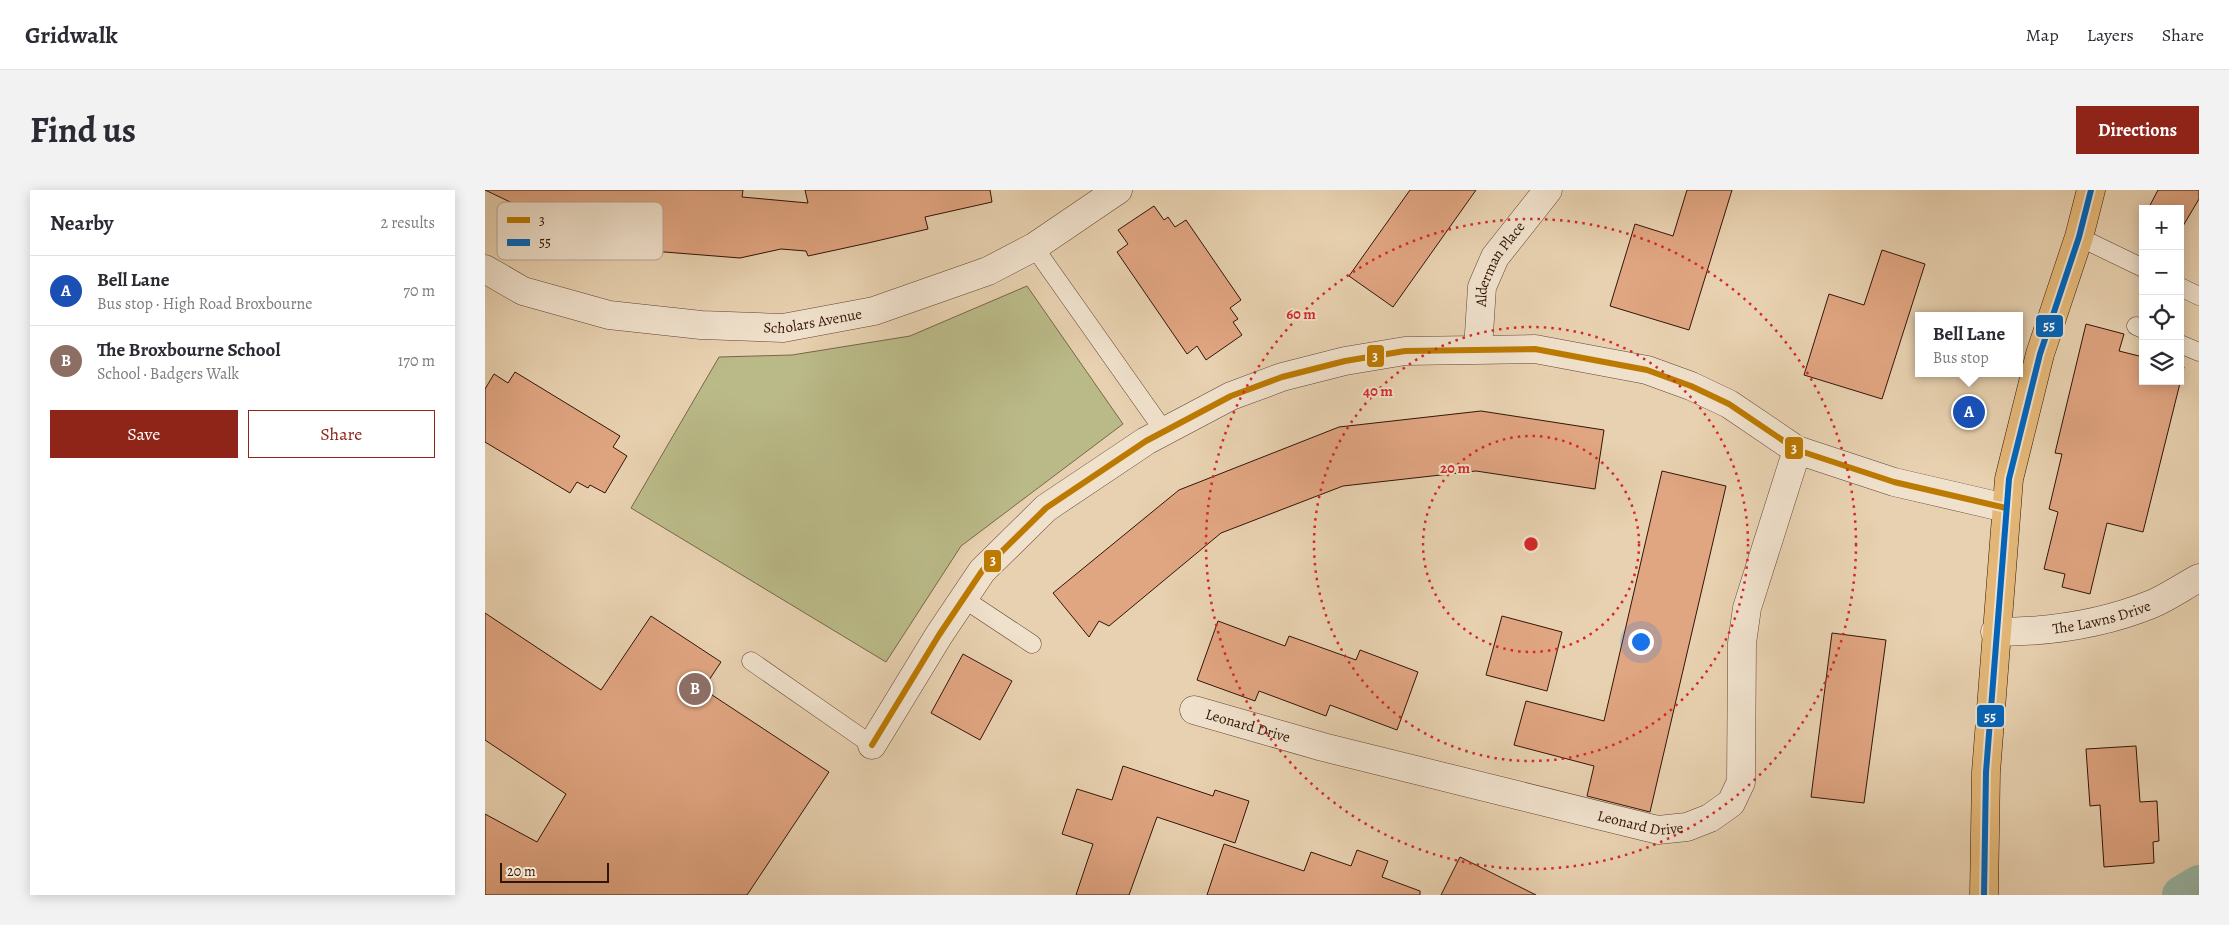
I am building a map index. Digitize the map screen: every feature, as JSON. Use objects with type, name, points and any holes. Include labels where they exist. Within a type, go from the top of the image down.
[{"type":"main road","points":[[1984,895],[1986,772],[1995,632],[2009,479],[2040,354],[2079,236],[2091,190]]},
{"type":"street","name":"Scholars Avenue","points":[[485,269],[523,291],[609,315],[701,325],[783,328],[874,311],[987,271],[1034,247],[1118,190]]},
{"type":"street","name":"Alderman Place","points":[[1478,349],[1482,287],[1495,257],[1548,190]]},
{"type":"street","points":[[872,745],[939,636],[982,571],[1046,508],[1146,440],[1231,396],[1282,376],[1345,362],[1405,351],[1535,349],[1647,370],[1691,386],[1729,404],[1797,450],[1893,482],[2006,508]]},
{"type":"street","name":"Leonard Drive","points":[[1194,710],[1323,747],[1658,830],[1687,827],[1710,818],[1731,803],[1741,782],[1742,643],[1747,608],[1797,450]]},
{"type":"street","name":"The Lawns Drive","points":[[1995,632],[2053,628],[2106,620],[2153,604],[2199,578]]},
{"type":"lane","points":[[2079,236],[2139,266]]},
{"type":"lane","points":[[1034,247],[1164,431]]},
{"type":"lane","points":[[2184,289],[2199,296]]},
{"type":"lane","points":[[2184,346],[2199,352]]},
{"type":"lane","points":[[964,599],[1033,644]]},
{"type":"lane","points":[[751,661],[872,745]]},
{"type":"green space","points":[[1027,286],[1123,424],[961,546],[886,662],[631,508],[719,357],[792,355],[910,336]]},
{"type":"building","points":[[485,190],[743,190],[742,197],[808,203],[805,190],[990,190],[992,202],[925,217],[928,229],[868,243],[808,256],[806,251],[781,249],[740,258],[663,252],[663,202],[510,202]]},
{"type":"building","points":[[1410,190],[1476,190],[1393,307],[1349,276]]},
{"type":"building","points":[[1687,190],[1732,190],[1689,330],[1610,306],[1635,224],[1673,236]]},
{"type":"building","points":[[2158,190],[2199,190],[2199,199],[2184,224],[2184,205],[2150,205]]},
{"type":"building","points":[[1154,206],[1164,220],[1168,217],[1175,227],[1186,220],[1241,300],[1230,308],[1238,319],[1233,322],[1242,335],[1206,360],[1197,346],[1187,354],[1117,252],[1128,244],[1118,230]]},
{"type":"building","points":[[1882,250],[1925,264],[1882,399],[1804,375],[1829,294],[1864,305]]},
{"type":"building","points":[[2086,324],[2124,334],[2119,351],[2139,356],[2139,385],[2180,385],[2143,532],[2107,523],[2090,594],[2062,587],[2065,574],[2044,569],[2058,512],[2049,509],[2062,454],[2055,453]]},
{"type":"building","points":[[515,372],[620,436],[613,447],[627,456],[605,493],[590,485],[588,488],[577,482],[570,493],[485,442],[485,389],[494,374],[508,383]]},
{"type":"building","points":[[1481,411],[1604,430],[1595,489],[1476,471],[1343,486],[1221,533],[1109,626],[1099,621],[1089,637],[1053,593],[1179,490],[1339,427]]},
{"type":"building","points":[[1662,471],[1726,486],[1650,812],[1587,796],[1594,766],[1514,745],[1526,701],[1604,721]]},
{"type":"building","points":[[485,613],[601,690],[651,616],[721,662],[703,689],[829,772],[747,895],[485,895],[485,814],[537,842],[566,794],[485,740]]},
{"type":"building","points":[[1502,616],[1562,632],[1547,691],[1486,675]]},
{"type":"building","points":[[1218,621],[1285,646],[1289,636],[1356,660],[1360,650],[1418,672],[1397,730],[1330,705],[1326,716],[1259,691],[1255,701],[1197,680]]},
{"type":"building","points":[[1832,633],[1886,640],[1864,803],[1811,797]]},
{"type":"building","points":[[963,654],[1012,681],[980,740],[931,713]]},
{"type":"building","points":[[2136,746],[2140,802],[2157,801],[2159,841],[2153,842],[2154,863],[2104,867],[2100,805],[2090,806],[2086,749]]},
{"type":"building","points":[[1123,766],[1213,796],[1215,790],[1249,801],[1235,843],[1157,817],[1129,895],[1076,895],[1093,844],[1062,834],[1077,789],[1112,800]]},
{"type":"building","points":[[1224,844],[1304,871],[1311,852],[1351,866],[1357,850],[1388,861],[1382,877],[1420,891],[1420,895],[1207,895]]},
{"type":"building","points":[[1460,857],[1536,895],[1441,895]]},
{"type":"waterway","points":[[2181,895],[2199,884]]},
{"type":"transit line","name":"55","points":[[1984,895],[1986,772],[2009,479],[2040,354],[2079,237],[2091,190]]},
{"type":"transit line","name":"3","points":[[872,745],[939,635],[982,571],[1046,508],[1146,441],[1231,396],[1282,377],[1345,361],[1405,351],[1535,349],[1647,370],[1691,386],[1729,404],[1797,450],[1894,482],[2006,508]]},
{"type":"place","name":"Bell Lane","points":[[1969,412]]},
{"type":"place","name":"The Broxbourne School","points":[[695,689]]}]
